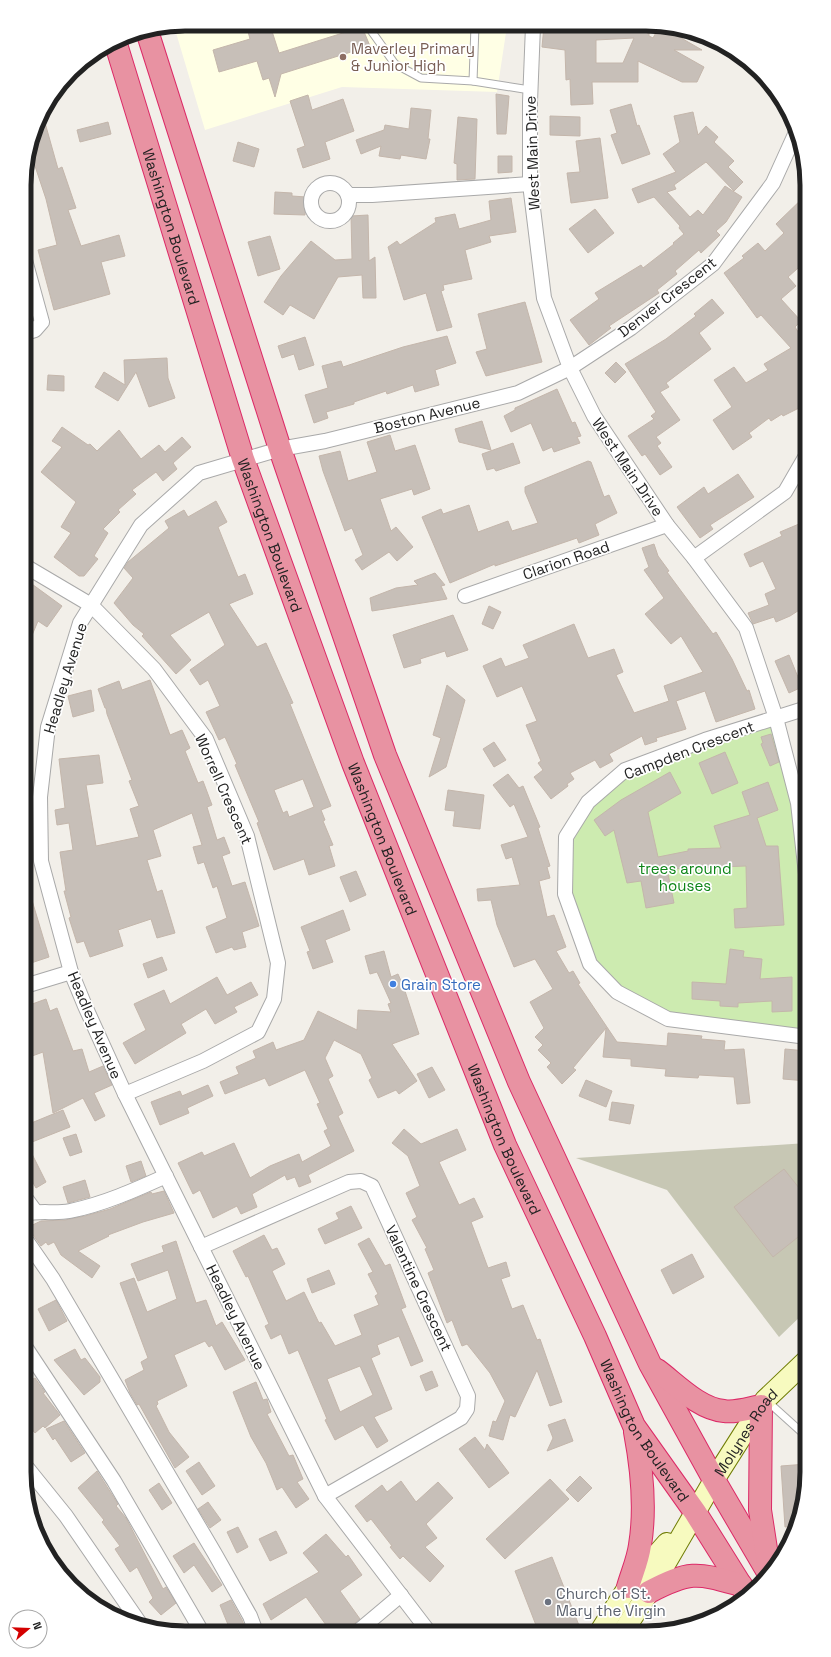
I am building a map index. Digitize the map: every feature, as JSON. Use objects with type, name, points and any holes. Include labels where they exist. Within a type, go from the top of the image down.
[{"type":"highway","points":[[148,35],[280,449],[385,755],[519,1082],[650,1364],[714,1480],[766,1568]]},
{"type":"highway","name":"Washington Boulevard","points":[[117,47],[243,459],[353,763],[505,1145],[595,1336],[634,1426],[695,1512],[744,1590]]},
{"type":"highway","points":[[650,1364],[699,1401],[711,1407],[724,1411],[763,1403],[760,1510],[769,1565]]},
{"type":"highway","points":[[628,1587],[640,1545],[643,1502],[640,1461],[634,1426]]},
{"type":"highway","points":[[649,1592],[674,1580],[699,1574],[744,1590]]},
{"type":"main road","name":"Molynes Road","points":[[627,1626],[649,1592],[714,1480],[763,1403],[800,1367]]},
{"type":"main road","name":"Molynes Road","points":[[603,1626],[628,1587],[695,1512]]},
{"type":"street","name":"West Main Drive","points":[[533,31],[530,90],[530,184],[544,298],[570,368],[594,416],[667,525],[694,558],[746,628],[776,718],[798,803],[800,821]]},
{"type":"street","name":"Denver Crescent","points":[[570,368],[631,328],[713,264],[773,183],[793,139]]},
{"type":"street","points":[[348,195],[372,195],[530,184]]},
{"type":"street","points":[[31,282],[42,322],[40,327],[31,331]]},
{"type":"street","name":"Boston Avenue","points":[[280,449],[325,441],[518,393],[570,368]]},
{"type":"street","name":"Headley Avenue","points":[[280,449],[199,473],[142,525],[80,622],[48,727],[40,797],[41,861],[71,972],[84,1006],[125,1094],[325,1496],[424,1626]]},
{"type":"street","points":[[694,558],[785,492],[800,466]]},
{"type":"street","name":"Clarion Road","points":[[465,596],[667,525]]},
{"type":"street","name":"Worrell Crescent","points":[[31,570],[91,606],[154,670],[206,739],[247,836],[278,963],[274,999],[258,1032],[203,1061],[125,1094]]},
{"type":"street","name":"Campden Crescent","points":[[800,710],[705,740],[625,770],[588,802],[566,837],[565,894],[590,964],[617,992],[668,1019],[800,1036]]},
{"type":"street","points":[[31,984],[71,972]]},
{"type":"street","points":[[31,1213],[69,1211],[116,1198],[166,1176]]},
{"type":"street","name":"Valentine Crescent","points":[[201,1247],[349,1182],[361,1181],[372,1186],[468,1396],[467,1409],[461,1418],[325,1496]]},
{"type":"street","points":[[31,1247],[53,1279],[215,1554],[250,1616],[254,1626]]},
{"type":"street","points":[[31,1356],[114,1481],[199,1626]]},
{"type":"street","points":[[31,1473],[66,1516],[136,1618]]},
{"type":"street","points":[[364,1626],[401,1595]]},
{"type":"lane","points":[[371,31],[395,64],[421,78],[473,81],[530,90]]},
{"type":"lane","points":[[473,81],[475,31]]},
{"type":"lane","points":[[763,1403],[800,1432]]},
{"type":"shaded area","name":"Maverley Primary & Junior High","points":[[175,31],[506,31],[497,92],[342,87],[205,130]]},
{"type":"shaded area","points":[[800,1143],[800,1317],[779,1337],[667,1190],[576,1158]]},
{"type":"green space","name":"trees around houses","points":[[775,724],[798,803],[800,821],[800,1036],[668,1019],[617,992],[590,964],[565,894],[566,837],[625,770]]},
{"type":"building","points":[[248,31],[272,31],[279,53],[349,31],[364,31],[370,46],[281,74],[275,97],[269,78],[263,80],[257,61],[219,72],[213,50],[250,39]]},
{"type":"building","points":[[544,31],[649,31],[649,36],[653,38],[657,31],[666,32],[673,33],[702,50],[674,50],[704,67],[697,82],[682,82],[638,61],[638,82],[592,82],[593,104],[571,105],[570,79],[566,80],[565,50],[542,47]],"holes":[[[634,38],[623,63],[596,63],[596,40]]]},
{"type":"building","points":[[496,94],[509,96],[506,134],[497,134]]},
{"type":"building","points":[[308,95],[312,110],[343,99],[354,131],[325,142],[330,159],[303,168],[297,149],[305,146],[290,101]]},
{"type":"building","points":[[631,104],[637,126],[639,125],[650,154],[622,164],[611,135],[617,133],[610,110]]},
{"type":"building","points":[[411,108],[431,110],[428,139],[430,139],[426,159],[401,155],[400,159],[379,156],[381,146],[361,154],[356,140],[384,130],[385,125],[409,129]]},
{"type":"building","points":[[693,112],[698,135],[706,126],[718,137],[714,142],[734,161],[728,167],[743,182],[734,191],[706,162],[674,185],[676,189],[667,192],[690,217],[698,210],[703,215],[725,186],[742,197],[726,222],[716,231],[720,235],[701,253],[699,250],[675,271],[677,274],[657,290],[659,293],[609,326],[611,328],[589,345],[570,320],[599,299],[595,293],[641,265],[643,268],[674,244],[673,243],[684,234],[679,228],[680,226],[654,197],[638,203],[632,189],[676,172],[663,154],[680,142],[674,116]]},
{"type":"building","points":[[550,116],[580,117],[580,136],[550,135]]},
{"type":"building","points":[[458,117],[477,119],[475,179],[457,180],[457,164],[454,163]]},
{"type":"building","points":[[45,122],[58,169],[62,167],[76,208],[68,210],[81,246],[119,235],[125,256],[101,262],[110,294],[54,310],[38,250],[57,245],[46,199],[34,163],[32,164],[36,145]]},
{"type":"building","points":[[108,122],[111,134],[80,142],[77,130]]},
{"type":"building","points":[[600,138],[608,198],[571,203],[567,173],[580,172],[576,141]]},
{"type":"building","points":[[238,142],[259,149],[254,167],[233,161]]},
{"type":"building","points":[[498,156],[512,156],[512,172],[498,173]]},
{"type":"building","points":[[275,192],[292,193],[292,196],[306,197],[305,215],[274,214]]},
{"type":"building","points":[[511,198],[516,232],[489,236],[491,242],[465,250],[472,279],[443,285],[444,290],[441,291],[452,327],[437,331],[426,293],[404,300],[388,247],[397,241],[400,245],[436,222],[435,218],[455,214],[459,229],[491,220],[489,201]]},
{"type":"building","points":[[800,201],[800,266],[788,277],[796,286],[781,299],[800,320],[800,322],[795,327],[800,335],[800,408],[783,416],[782,414],[771,421],[769,418],[749,433],[752,437],[733,450],[713,420],[732,407],[714,380],[734,367],[746,383],[768,370],[764,364],[791,348],[761,315],[757,318],[724,273],[744,258],[742,256],[758,243],[765,251],[784,233],[776,224]]},
{"type":"building","points":[[595,209],[614,233],[588,253],[569,229]]},
{"type":"building","points":[[368,215],[369,261],[375,257],[376,298],[363,298],[362,275],[338,277],[314,319],[290,305],[283,315],[264,302],[281,276],[311,241],[335,260],[352,259],[351,216]]},
{"type":"building","points":[[270,236],[280,269],[258,276],[248,242]]},
{"type":"building","points":[[712,299],[724,313],[699,333],[711,349],[666,383],[669,387],[660,392],[680,420],[656,437],[661,443],[657,446],[672,467],[660,475],[645,454],[642,456],[628,436],[654,419],[651,416],[656,412],[625,364],[666,339],[696,316],[694,314]]},
{"type":"building","points":[[525,302],[542,362],[486,376],[476,352],[487,349],[478,314]]},
{"type":"building","points":[[447,336],[456,363],[435,370],[439,385],[415,392],[413,385],[387,394],[386,391],[354,402],[354,404],[326,412],[328,418],[314,423],[305,395],[328,388],[322,366],[341,361],[343,367],[403,347]]},
{"type":"building","points":[[305,337],[314,365],[299,370],[294,354],[282,358],[278,346]]},
{"type":"building","points":[[167,358],[168,378],[175,398],[149,407],[136,372],[118,401],[95,387],[104,372],[125,385],[124,360]]},
{"type":"building","points":[[616,362],[626,372],[615,383],[605,373]]},
{"type":"building","points":[[48,375],[64,376],[64,391],[47,390]]},
{"type":"building","points":[[557,389],[572,423],[575,422],[581,436],[577,437],[580,443],[554,452],[552,447],[543,451],[531,423],[511,432],[504,416],[515,410],[515,408]]},
{"type":"building","points":[[482,421],[491,450],[459,442],[455,429]]},
{"type":"building","points":[[62,427],[88,445],[90,444],[97,451],[119,430],[141,459],[159,445],[165,452],[182,437],[191,447],[173,463],[177,469],[163,481],[156,472],[132,490],[136,494],[118,510],[120,512],[103,529],[108,533],[94,556],[98,559],[84,576],[79,576],[54,557],[71,533],[61,527],[76,502],[41,472],[62,447],[52,441]]},
{"type":"building","points":[[390,435],[395,451],[415,445],[430,489],[414,495],[412,489],[380,499],[391,531],[396,527],[413,547],[397,561],[389,552],[362,570],[355,560],[363,555],[352,528],[345,531],[319,456],[340,451],[348,481],[377,472],[367,442]]},
{"type":"building","points":[[513,443],[520,463],[496,471],[494,468],[487,470],[482,454]]},
{"type":"building","points":[[588,461],[591,462],[604,497],[609,495],[617,513],[595,524],[599,535],[579,543],[577,538],[495,566],[495,564],[450,583],[422,517],[441,509],[443,514],[469,505],[478,532],[508,521],[512,531],[538,523],[525,492],[525,487]]},
{"type":"building","points":[[738,474],[754,497],[710,525],[713,529],[700,538],[677,507],[704,487],[708,494]]},
{"type":"building","points":[[216,501],[227,522],[218,527],[238,577],[245,574],[253,594],[229,604],[257,647],[266,643],[293,703],[290,704],[331,806],[321,810],[325,820],[323,821],[333,845],[329,846],[335,866],[309,875],[304,859],[274,870],[257,823],[259,822],[235,765],[237,764],[225,737],[219,740],[206,712],[220,706],[208,680],[200,685],[190,670],[225,645],[209,612],[170,635],[191,660],[176,674],[142,636],[144,634],[133,625],[114,603],[133,578],[124,568],[128,562],[169,528],[165,521],[184,510],[188,517]],"holes":[[[303,779],[314,807],[289,817],[287,811],[283,813],[274,790]]]},
{"type":"building","points":[[799,524],[800,569],[798,569],[800,574],[800,610],[776,622],[774,617],[753,624],[748,613],[769,605],[765,594],[776,589],[763,561],[750,567],[744,554],[782,536],[780,532]]},
{"type":"building","points":[[654,544],[658,556],[669,571],[667,572],[713,634],[716,632],[732,659],[747,691],[749,690],[755,709],[716,722],[705,691],[676,701],[686,729],[656,738],[657,741],[645,745],[642,736],[609,754],[613,761],[600,768],[595,760],[570,773],[574,779],[567,784],[568,786],[551,799],[534,777],[543,770],[538,763],[541,761],[526,725],[537,721],[522,686],[497,697],[483,666],[501,658],[505,667],[529,658],[523,645],[574,624],[588,658],[614,649],[623,672],[616,675],[634,713],[669,701],[664,686],[703,672],[681,636],[671,644],[645,614],[664,598],[644,570],[649,567],[642,548]]},
{"type":"building","points":[[435,573],[445,585],[441,586],[447,599],[372,611],[370,598],[396,588],[418,585],[414,581]]},
{"type":"building","points":[[31,583],[62,606],[47,627],[38,621],[31,638]]},
{"type":"building","points":[[489,606],[501,612],[493,629],[482,624]]},
{"type":"building","points":[[453,615],[468,650],[447,657],[445,651],[420,659],[421,663],[404,668],[393,635]]},
{"type":"building","points":[[789,655],[800,682],[800,688],[789,693],[775,661]]},
{"type":"building","points":[[150,680],[170,735],[182,730],[190,748],[185,751],[198,783],[203,781],[212,805],[207,807],[217,840],[224,837],[230,853],[222,856],[232,886],[245,882],[259,926],[242,932],[246,947],[234,950],[232,947],[216,953],[206,927],[227,918],[217,886],[213,888],[204,862],[198,864],[193,847],[202,845],[192,813],[153,830],[161,856],[147,860],[157,892],[162,890],[175,933],[157,938],[151,919],[118,930],[123,946],[90,957],[84,941],[77,943],[69,918],[71,917],[64,891],[66,891],[60,852],[73,850],[69,823],[57,825],[55,810],[65,808],[59,759],[99,755],[103,783],[86,785],[96,846],[139,837],[130,809],[139,806],[129,781],[132,780],[98,689],[119,681],[122,690]]},
{"type":"building","points":[[447,685],[465,700],[446,767],[429,777],[441,738],[433,735]]},
{"type":"building","points":[[91,690],[94,711],[73,717],[68,696]]},
{"type":"building","points":[[771,734],[779,762],[770,766],[761,744],[763,743],[761,737]]},
{"type":"building","points":[[494,742],[506,760],[494,767],[483,749]]},
{"type":"building","points":[[725,752],[738,783],[712,794],[699,763]]},
{"type":"building","points":[[670,772],[681,793],[648,812],[658,857],[688,851],[688,849],[721,848],[714,826],[750,815],[742,792],[768,782],[778,810],[757,818],[766,846],[778,846],[784,925],[735,928],[734,909],[747,908],[746,866],[667,869],[674,903],[646,908],[641,881],[627,883],[614,830],[605,836],[594,820],[621,800]]},
{"type":"building","points":[[508,774],[519,788],[523,786],[540,827],[538,828],[550,866],[547,867],[550,878],[539,881],[547,917],[554,915],[566,947],[556,951],[569,973],[573,971],[580,983],[578,984],[617,1042],[667,1046],[668,1033],[702,1036],[701,1039],[725,1041],[724,1050],[744,1049],[750,1103],[737,1104],[734,1077],[699,1075],[698,1078],[665,1076],[666,1069],[631,1066],[631,1059],[603,1057],[606,1028],[573,1068],[576,1070],[562,1084],[547,1067],[551,1063],[538,1050],[543,1045],[535,1037],[544,1028],[530,1002],[553,989],[535,959],[514,967],[497,925],[491,900],[478,901],[477,889],[520,885],[512,857],[506,859],[501,845],[528,837],[514,804],[510,807],[493,785]]},
{"type":"building","points":[[448,790],[484,795],[480,829],[453,826],[455,811],[445,810]]},
{"type":"building","points":[[356,871],[366,895],[350,902],[340,877]]},
{"type":"building","points":[[31,897],[49,957],[31,963]]},
{"type":"building","points":[[343,910],[350,930],[325,940],[333,962],[313,969],[307,952],[310,951],[301,927]]},
{"type":"building","points":[[730,949],[744,951],[743,957],[762,959],[760,979],[792,977],[792,1011],[772,1012],[772,1001],[738,1003],[738,1007],[720,1006],[720,1001],[692,999],[692,982],[726,984]]},
{"type":"building","points":[[384,951],[391,977],[398,974],[404,988],[419,1034],[392,1044],[417,1081],[399,1094],[396,1090],[378,1098],[369,1080],[372,1078],[361,1054],[334,1040],[325,1058],[333,1076],[328,1079],[343,1113],[338,1116],[354,1151],[308,1175],[311,1182],[299,1187],[295,1177],[287,1180],[285,1175],[252,1194],[257,1207],[241,1214],[237,1206],[213,1218],[200,1190],[193,1194],[178,1163],[202,1152],[204,1156],[234,1143],[250,1178],[270,1166],[299,1154],[302,1162],[331,1146],[324,1131],[328,1129],[317,1104],[320,1103],[305,1070],[269,1086],[265,1078],[225,1094],[220,1082],[239,1074],[236,1067],[256,1058],[253,1051],[273,1042],[276,1050],[304,1040],[318,1011],[357,1030],[358,1010],[391,1012],[388,1004],[391,1003],[377,972],[370,974],[365,956]]},
{"type":"building","points":[[162,957],[167,970],[148,978],[143,964]]},
{"type":"building","points":[[217,977],[227,995],[251,982],[258,995],[234,1007],[237,1012],[215,1024],[206,1009],[181,1024],[186,1033],[135,1064],[123,1043],[146,1030],[134,1004],[164,990],[170,1004]]},
{"type":"building","points":[[46,999],[50,1011],[57,1008],[73,1051],[82,1049],[89,1072],[103,1066],[112,1085],[94,1093],[105,1116],[95,1121],[83,1098],[53,1113],[43,1052],[31,1056],[31,1004]]},
{"type":"building","points":[[785,1049],[800,1050],[800,1080],[783,1079]]},
{"type":"building","points":[[432,1067],[445,1090],[429,1098],[417,1074]]},
{"type":"building","points":[[586,1080],[612,1091],[606,1107],[579,1096]]},
{"type":"building","points":[[208,1085],[213,1096],[187,1108],[189,1113],[160,1125],[151,1102],[180,1091],[182,1096]]},
{"type":"building","points":[[612,1102],[634,1105],[630,1124],[609,1120]]},
{"type":"building","points":[[63,1110],[70,1127],[31,1142],[31,1123]]},
{"type":"building","points":[[404,1129],[421,1144],[457,1129],[466,1150],[439,1162],[459,1205],[474,1198],[483,1217],[471,1222],[488,1268],[506,1262],[510,1276],[501,1279],[512,1309],[523,1305],[537,1340],[540,1339],[562,1402],[550,1406],[537,1370],[515,1417],[510,1415],[503,1440],[489,1436],[493,1421],[496,1422],[505,1401],[490,1373],[467,1344],[462,1346],[452,1320],[447,1323],[428,1273],[434,1270],[425,1249],[427,1248],[412,1220],[417,1217],[406,1193],[420,1186],[408,1156],[392,1143]]},
{"type":"building","points":[[76,1134],[82,1152],[70,1156],[63,1138]]},
{"type":"building","points":[[31,1152],[46,1182],[36,1188],[31,1179]]},
{"type":"building","points":[[141,1161],[146,1176],[131,1182],[126,1166]]},
{"type":"building","points":[[784,1169],[800,1189],[800,1236],[773,1257],[734,1207]]},
{"type":"building","points":[[85,1180],[90,1197],[68,1203],[63,1187]]},
{"type":"building","points":[[164,1191],[174,1213],[143,1222],[108,1235],[109,1236],[78,1251],[100,1266],[92,1278],[61,1255],[54,1242],[48,1245],[46,1242],[41,1246],[31,1232],[31,1226],[41,1221],[65,1220],[85,1216],[110,1209],[151,1192],[152,1194]]},
{"type":"building","points":[[351,1206],[362,1228],[325,1244],[318,1229],[339,1219],[336,1213]]},
{"type":"building","points":[[264,1235],[272,1250],[277,1248],[285,1264],[272,1271],[286,1301],[304,1292],[319,1323],[321,1322],[335,1346],[362,1335],[354,1315],[379,1305],[375,1296],[378,1294],[368,1274],[373,1272],[358,1244],[369,1238],[385,1266],[390,1264],[406,1307],[401,1309],[423,1361],[411,1366],[399,1336],[377,1345],[380,1354],[371,1358],[392,1409],[374,1417],[388,1441],[377,1448],[363,1425],[335,1440],[325,1420],[327,1419],[298,1350],[289,1354],[281,1334],[271,1339],[265,1326],[269,1324],[248,1276],[246,1277],[233,1251]],"holes":[[[360,1366],[373,1395],[340,1412],[327,1379]]]},
{"type":"building","points":[[176,1241],[196,1303],[206,1300],[216,1326],[222,1322],[245,1360],[225,1370],[212,1345],[209,1347],[205,1341],[174,1355],[187,1386],[157,1401],[158,1404],[156,1406],[169,1432],[189,1457],[175,1468],[139,1404],[137,1405],[130,1393],[125,1380],[144,1370],[141,1362],[148,1358],[120,1283],[134,1278],[147,1312],[177,1299],[168,1270],[138,1281],[131,1264],[164,1252],[162,1246]]},
{"type":"building","points":[[692,1254],[704,1277],[673,1294],[661,1270]]},
{"type":"building","points":[[329,1270],[335,1284],[312,1293],[307,1279]]},
{"type":"building","points":[[56,1300],[67,1321],[49,1331],[38,1309]]},
{"type":"building","points":[[75,1349],[81,1360],[85,1358],[100,1377],[100,1382],[84,1395],[54,1360]]},
{"type":"building","points":[[432,1371],[438,1386],[426,1391],[420,1376]]},
{"type":"building","points":[[35,1378],[45,1392],[43,1393],[60,1415],[45,1428],[43,1426],[35,1433],[31,1428],[31,1380]]},
{"type":"building","points":[[256,1382],[263,1400],[267,1399],[271,1412],[267,1414],[289,1456],[293,1455],[303,1479],[297,1482],[309,1499],[296,1508],[282,1487],[277,1490],[266,1463],[251,1437],[233,1392]]},
{"type":"building","points":[[565,1419],[573,1441],[547,1451],[553,1438],[548,1425]]},
{"type":"building","points":[[64,1421],[85,1453],[71,1462],[55,1438],[53,1440],[46,1429]]},
{"type":"building","points":[[475,1437],[485,1450],[487,1444],[509,1473],[489,1488],[459,1449]]},
{"type":"building","points":[[199,1462],[215,1486],[202,1495],[186,1471]]},
{"type":"building","points":[[800,1465],[799,1492],[790,1527],[785,1527],[781,1466]]},
{"type":"building","points":[[97,1471],[118,1504],[116,1506],[126,1518],[163,1589],[166,1587],[176,1603],[161,1615],[149,1602],[153,1598],[137,1567],[130,1572],[115,1549],[120,1546],[102,1522],[104,1520],[78,1488]]},
{"type":"building","points":[[580,1476],[592,1488],[578,1502],[566,1490]]},
{"type":"building","points":[[550,1479],[569,1499],[505,1559],[486,1539]]},
{"type":"building","points":[[401,1481],[416,1502],[438,1482],[453,1498],[426,1524],[437,1538],[425,1547],[444,1566],[430,1582],[403,1556],[400,1559],[371,1519],[367,1522],[355,1506],[382,1485],[387,1492]]},
{"type":"building","points":[[159,1483],[172,1503],[162,1510],[149,1490]]},
{"type":"building","points":[[208,1502],[221,1520],[210,1528],[198,1509]]},
{"type":"building","points":[[238,1527],[248,1547],[237,1553],[227,1532]]},
{"type":"building","points":[[276,1531],[287,1553],[270,1561],[259,1539]]},
{"type":"building","points":[[326,1534],[346,1557],[348,1555],[362,1575],[340,1591],[360,1619],[351,1626],[327,1626],[306,1597],[271,1620],[263,1604],[319,1572],[303,1553]]},
{"type":"building","points":[[194,1543],[222,1585],[212,1592],[194,1565],[184,1573],[173,1556]]},
{"type":"building","name":"Church of St. Mary the Virgin","points":[[552,1557],[579,1626],[536,1626],[515,1571]]},
{"type":"building","points":[[231,1600],[244,1626],[229,1626],[220,1605]]},
{"type":"place","name":"Maverley Primary & Junior High","points":[[343,57]]},
{"type":"place","name":"Grain Store","points":[[393,984]]},
{"type":"place","name":"Church of St. Mary the Virgin","points":[[548,1602]]}]
